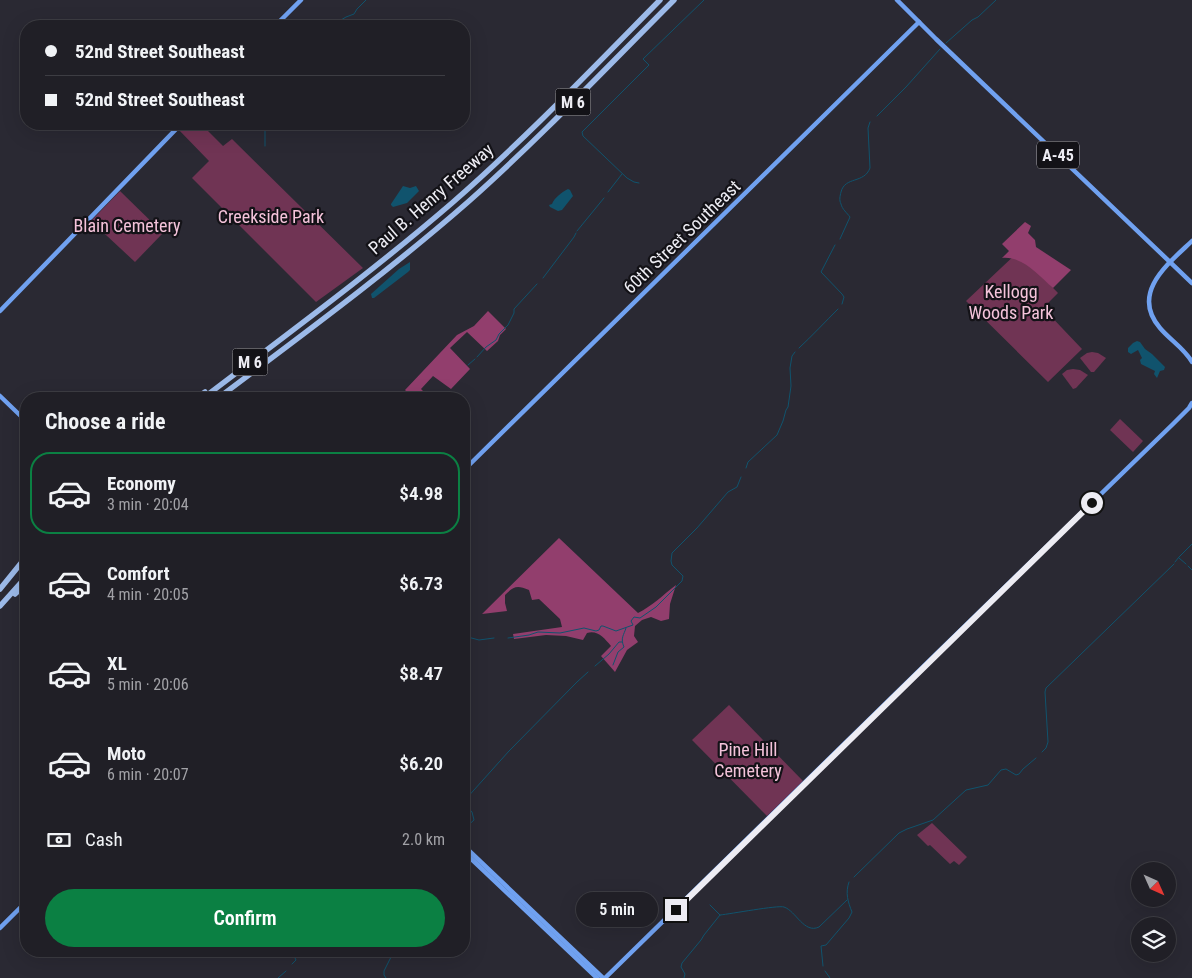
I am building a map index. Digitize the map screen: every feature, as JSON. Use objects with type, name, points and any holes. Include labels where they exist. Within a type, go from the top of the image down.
[{"type":"highway","name":"Paul B. Henry Freeway","points":[[211,392],[380,262],[451,204],[542,119],[660,0]]},
{"type":"highway","name":"Paul B. Henry Freeway","points":[[227,392],[381,274],[458,211],[545,130],[674,0]]},
{"type":"highway","points":[[205,392],[298,325]]},
{"type":"highway","points":[[231,392],[288,346]]},
{"type":"highway","points":[[0,591],[20,565]]},
{"type":"highway","points":[[0,591],[20,570]]},
{"type":"highway","points":[[0,606],[20,584]]},
{"type":"highway","points":[[0,610],[20,590]]},
{"type":"main road","points":[[281,20],[301,0]]},
{"type":"main road","name":"A-45","points":[[897,0],[1192,283]]},
{"type":"main road","name":"60th Street Southeast","points":[[470,464],[919,22]]},
{"type":"main road","points":[[0,312],[175,130]]},
{"type":"main road","points":[[1192,241],[1158,276],[1152,285],[1150,294],[1151,314],[1155,322],[1192,362]]},
{"type":"main road","points":[[0,396],[20,415]]},
{"type":"main road","points":[[470,854],[604,978],[1173,424],[1192,403]]},
{"type":"main road","points":[[470,856],[597,978]]},
{"type":"main road","points":[[478,866],[497,882],[500,881]]},
{"type":"main road","points":[[502,889],[506,889],[518,898]]},
{"type":"main road","points":[[0,928],[20,908]]},
{"type":"main road","points":[[526,912],[539,921],[541,920]]},
{"type":"main road","points":[[546,930],[550,930],[560,938]]},
{"type":"main road","points":[[562,946],[566,945],[593,971],[596,971]]},
{"type":"green space","name":"Creekside Park","points":[[179,130],[207,130],[223,146],[232,139],[363,268],[316,302],[192,178],[209,161]]},
{"type":"green space","name":"Blain Cemetery","points":[[120,191],[163,233],[135,262],[91,221]]},
{"type":"green space","name":"Kellogg Woods Park","points":[[1018,252],[1058,293],[1043,308],[1082,349],[1048,382],[966,301]]},
{"type":"green space","points":[[1092,352],[1106,358],[1094,372],[1091,372],[1080,358]]},
{"type":"green space","points":[[1067,370],[1080,370],[1088,375],[1073,389],[1062,374]]},
{"type":"green space","points":[[1120,419],[1143,441],[1133,452],[1110,430]]},
{"type":"green space","name":"Pine Hill Cemetery","points":[[729,705],[803,781],[767,816],[692,740]]},
{"type":"green space","points":[[932,823],[967,857],[959,865],[954,861],[950,864],[917,835]]},
{"type":"shaded area","points":[[1025,222],[1031,226],[1028,233],[1035,240],[1036,247],[1071,270],[1053,288],[1023,263],[1010,258],[1002,258],[1009,251],[1002,244]]},
{"type":"shaded area","points":[[488,311],[506,329],[500,335],[498,341],[487,351],[467,332],[450,348],[470,369],[451,389],[433,376],[421,389],[424,392],[407,392],[405,390],[457,335],[474,326]]},
{"type":"shaded area","points":[[559,538],[638,613],[653,604],[676,585],[670,604],[669,619],[661,621],[651,617],[642,620],[635,626],[634,636],[638,642],[627,650],[615,672],[601,656],[611,646],[600,635],[591,632],[587,633],[583,640],[566,636],[546,635],[514,639],[513,634],[562,627],[560,619],[539,599],[532,600],[529,590],[521,587],[513,588],[505,595],[507,611],[482,614]]},
{"type":"water","points":[[403,186],[410,188],[416,186],[419,191],[407,203],[393,207],[391,204]]},
{"type":"water","points":[[568,189],[573,196],[562,210],[558,211],[550,207],[549,205],[552,204],[556,197]]},
{"type":"water","points":[[410,262],[410,270],[408,272],[372,298],[371,294],[399,269]]},
{"type":"water","points":[[1137,341],[1165,367],[1164,370],[1160,371],[1157,378],[1154,374],[1155,371],[1141,364],[1140,360],[1142,358],[1138,350],[1131,354],[1128,352],[1128,348]]},
{"type":"waterway","points":[[341,20],[354,14],[366,0]]},
{"type":"waterway","points":[[639,183],[627,178],[583,136],[582,132],[649,65],[643,59],[704,0]]},
{"type":"waterway","points":[[946,43],[996,0]]},
{"type":"waterway","points":[[877,116],[940,49]]},
{"type":"waterway","points":[[840,239],[850,217],[843,209],[840,200],[843,187],[864,176],[870,168],[868,128],[870,122]]},
{"type":"waterway","points":[[265,130],[265,146]]},
{"type":"waterway","points":[[608,192],[622,174]]},
{"type":"waterway","points":[[577,231],[604,198]]},
{"type":"waterway","points":[[543,278],[576,233]]},
{"type":"waterway","points":[[835,245],[821,272],[844,297],[842,304]]},
{"type":"waterway","points":[[477,357],[496,340],[508,325],[514,309],[537,284]]},
{"type":"waterway","points":[[799,348],[838,309]]},
{"type":"waterway","points":[[746,468],[748,462],[777,435],[783,421],[788,407],[791,386],[790,368],[792,356],[795,352]]},
{"type":"waterway","points":[[468,365],[475,359]]},
{"type":"waterway","points":[[508,638],[538,632],[560,633],[584,628],[596,631],[601,626],[616,631],[633,625],[631,621],[634,617],[640,618],[656,607],[682,581],[683,576],[672,565],[672,553],[697,528],[728,492],[737,487],[741,477]]},
{"type":"waterway","points":[[1175,562],[1192,544]]},
{"type":"waterway","points":[[1179,558],[1186,564]]},
{"type":"waterway","points":[[1042,752],[1048,742],[1046,688],[1174,564]]},
{"type":"waterway","points":[[1188,566],[1192,570]]},
{"type":"waterway","points":[[613,665],[618,652],[624,647],[622,639],[626,628]]},
{"type":"waterway","points":[[470,638],[479,640],[494,638]]},
{"type":"waterway","points":[[595,666],[619,642],[622,642]]},
{"type":"waterway","points":[[470,794],[509,751],[588,672]]},
{"type":"waterway","points":[[854,877],[899,833],[933,820],[966,790],[988,785],[1001,770],[1006,769],[1016,775],[1019,774],[1036,758]]},
{"type":"waterway","points":[[470,810],[474,820],[470,824]]},
{"type":"waterway","points":[[823,966],[821,946],[826,945],[852,912],[847,897],[849,882]]},
{"type":"waterway","points":[[684,978],[685,974],[681,967],[682,963],[720,915],[784,907],[804,925],[814,928],[819,927],[847,900]]},
{"type":"waterway","points":[[710,905],[720,915]]},
{"type":"waterway","points":[[292,964],[296,960],[294,957]]},
{"type":"waterway","points":[[386,978],[384,971],[391,957]]},
{"type":"waterway","points":[[278,978],[286,971]]},
{"type":"waterway","points":[[825,971],[830,978]]},
{"type":"route","points":[[676,910],[1092,503]]}]
